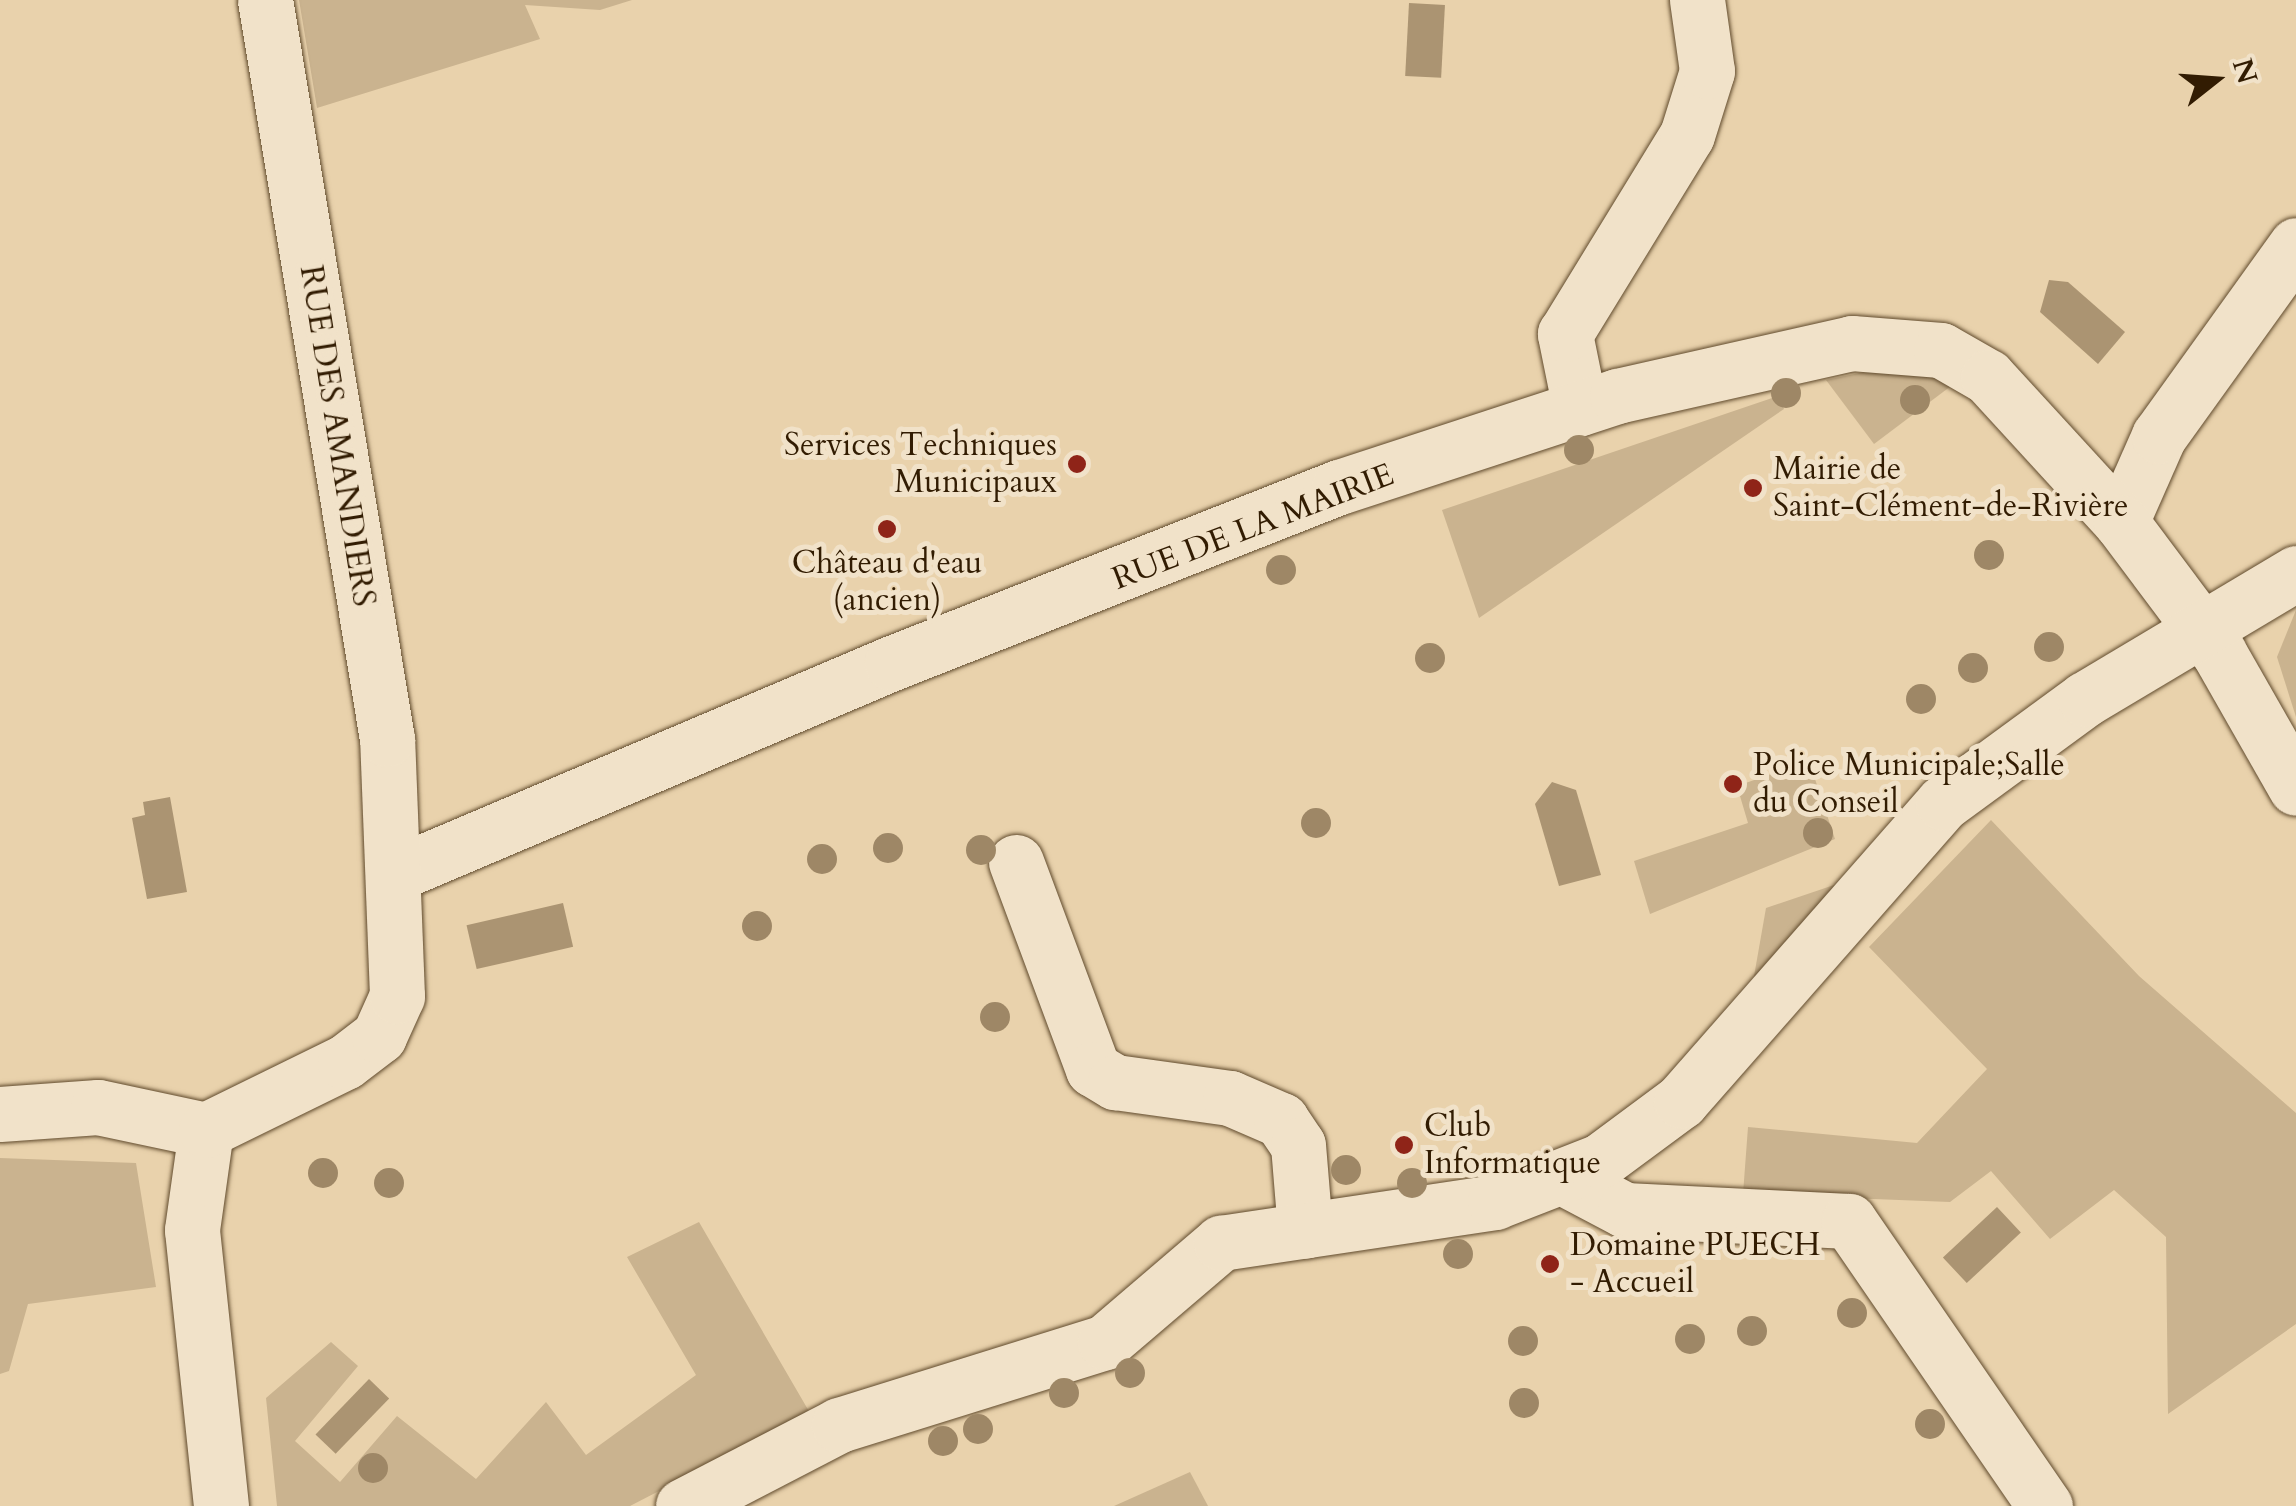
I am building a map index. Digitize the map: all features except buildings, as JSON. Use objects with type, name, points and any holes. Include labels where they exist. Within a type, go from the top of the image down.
[{"type":"street","name":"RUE DES AMANDIERS","points":[[265,0],[387,738],[397,873]]},
{"type":"street","points":[[1459,451],[1565,334],[1687,135],[1707,72],[1697,0]]},
{"type":"street","points":[[2121,522],[2159,436],[2296,245]]},
{"type":"street","points":[[1564,413],[1565,334]]},
{"type":"street","name":"RUE DE LA MAIRIE","points":[[397,873],[892,662],[1339,488],[1564,413],[1808,348],[1942,350],[1988,376],[2121,522],[2196,630],[2219,653],[2296,788]]},
{"type":"street","points":[[683,1506],[774,1453],[871,1413],[1104,1342],[1220,1244],[1417,1218],[1564,1178],[1681,1101],[1943,803],[2196,630],[2296,573]]},
{"type":"street","points":[[1016,862],[1093,1069],[1115,1082],[1230,1098],[1281,1120],[1298,1145],[1305,1232]]},
{"type":"street","points":[[0,1114],[98,1107],[206,1130],[379,1036],[396,996],[397,873]]},
{"type":"street","points":[[206,1130],[192,1230],[208,1429],[222,1506]]},
{"type":"street","points":[[1564,1178],[1626,1210],[1849,1221],[2044,1506]]},
{"type":"street","points":[[206,1506],[208,1429]]},
{"type":"shaded area","points":[[299,0],[632,0],[600,10],[525,5],[540,39],[317,108]]},
{"type":"shaded area","points":[[1409,3],[1445,5],[1441,78],[1405,76]]},
{"type":"shaded area","points":[[2049,280],[2068,282],[2125,332],[2098,364],[2040,312]]},
{"type":"shaded area","points":[[1907,363],[1963,377],[1874,444],[1826,380]]},
{"type":"shaded area","points":[[1778,396],[1784,409],[1479,618],[1442,510]]},
{"type":"shaded area","points":[[2296,610],[2296,717],[2277,657]]},
{"type":"shaded area","points":[[1809,761],[1835,839],[1650,914],[1634,861],[1748,823],[1737,786]]},
{"type":"shaded area","points":[[1552,782],[1576,790],[1601,875],[1559,886],[1535,804]]},
{"type":"shaded area","points":[[170,797],[187,892],[147,899],[132,818],[145,815],[143,802]]},
{"type":"shaded area","points":[[1991,820],[2139,976],[2296,1113],[2296,1324],[2168,1414],[2166,1237],[2114,1190],[2050,1239],[1991,1171],[1950,1202],[1743,1194],[1748,1127],[1917,1143],[1987,1069],[1869,947]]},
{"type":"shaded area","points":[[1837,884],[1753,982],[1766,908]]},
{"type":"shaded area","points":[[563,903],[573,947],[477,969],[467,925]]},
{"type":"shaded area","points":[[0,1158],[136,1163],[156,1287],[28,1304],[9,1371],[0,1374]]},
{"type":"shaded area","points":[[1997,1207],[2021,1233],[1967,1283],[1943,1257]]},
{"type":"shaded area","points":[[699,1222],[810,1413],[630,1506],[277,1506],[266,1398],[331,1342],[358,1366],[295,1441],[340,1482],[397,1416],[476,1479],[546,1402],[586,1455],[696,1375],[627,1257]]},
{"type":"shaded area","points":[[369,1379],[389,1398],[336,1454],[316,1434]]},
{"type":"shaded area","points":[[1190,1472],[1208,1506],[1114,1506]]},
{"type":"place","name":"Services Techniques Municipaux","points":[[1077,464]]},
{"type":"place","name":"Mairie de Saint-Clément-de-Rivière","points":[[1753,488]]},
{"type":"place","name":"Château d'eau (ancien)","points":[[887,529]]},
{"type":"place","name":"Police Municipale;Salle du Conseil","points":[[1733,784]]},
{"type":"place","name":"Club Informatique","points":[[1404,1145]]},
{"type":"place","name":"Domaine PUECH - Accueil","points":[[1550,1264]]}]
